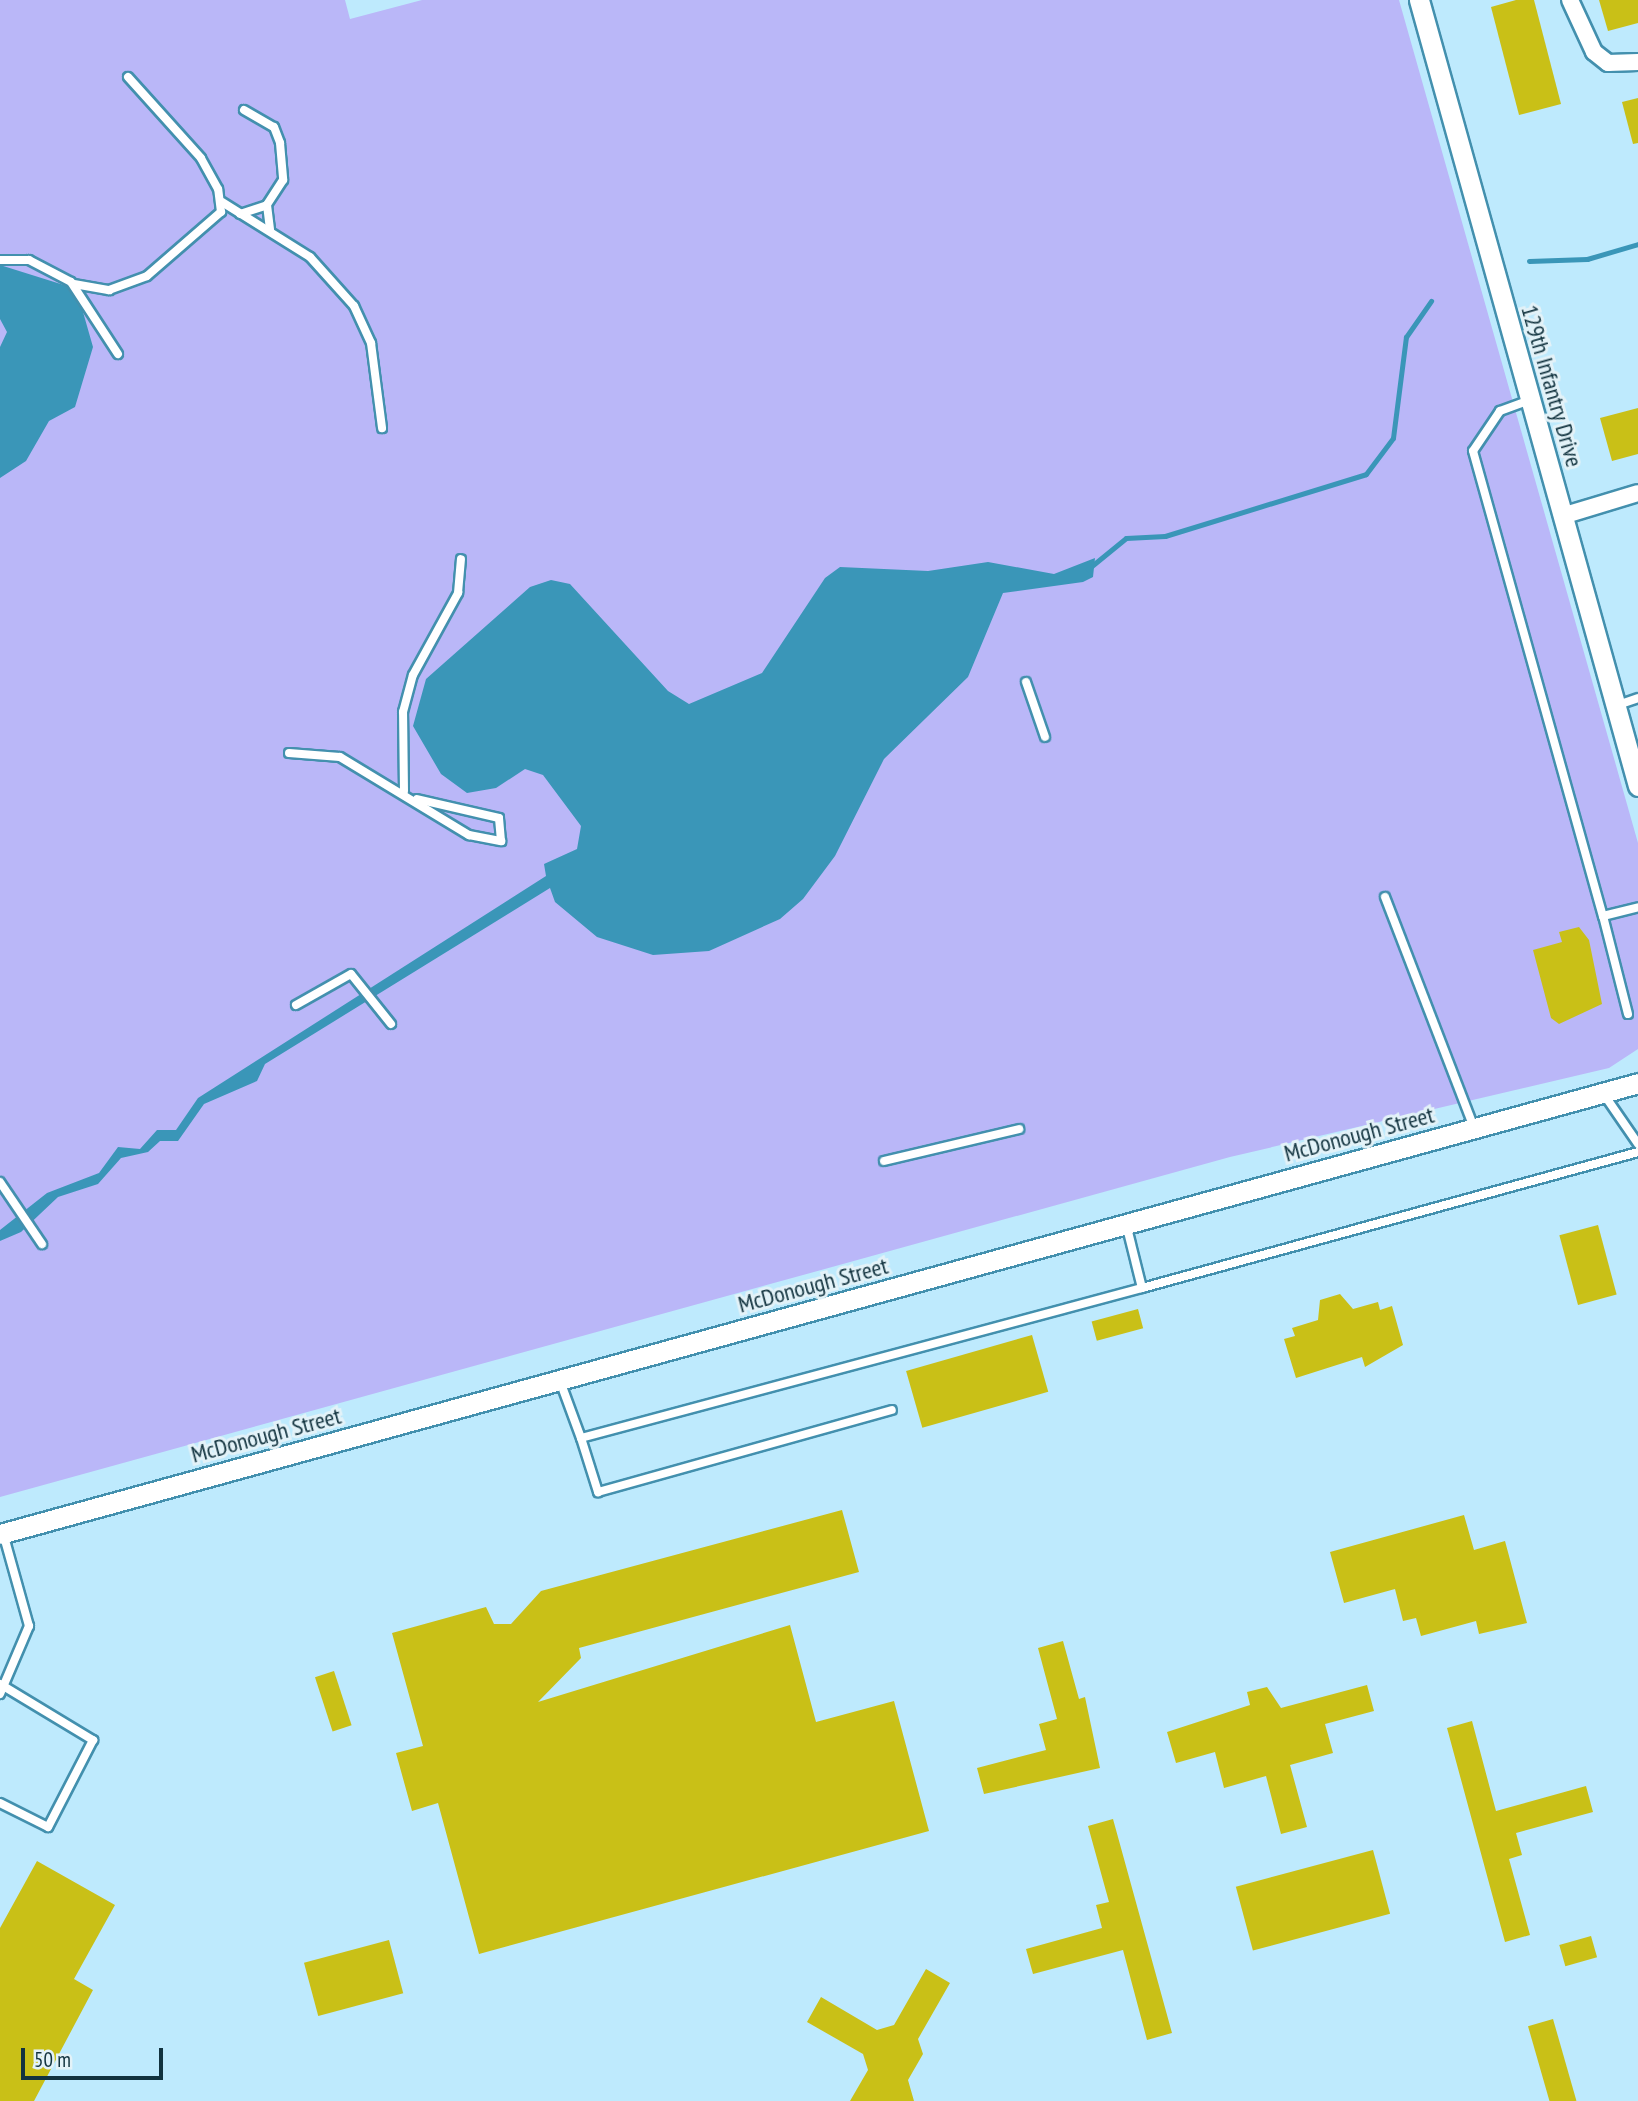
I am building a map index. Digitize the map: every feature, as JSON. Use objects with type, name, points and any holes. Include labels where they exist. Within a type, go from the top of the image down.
[{"type":"street","name":"129th Infantry Drive","points":[[1419,0],[1638,786]]},
{"type":"street","points":[[1570,0],[1594,52],[1608,63],[1638,62]]},
{"type":"street","points":[[1562,516],[1638,493]]},
{"type":"street","name":"McDonough Street","points":[[2,1533],[1638,1083]]},
{"type":"lane","points":[[128,78],[201,159],[222,202],[310,257],[354,306],[372,343],[382,428]]},
{"type":"lane","points":[[0,260],[29,260],[74,284],[98,290],[133,283],[216,221],[267,205],[283,180],[280,143],[274,127],[244,110]]},
{"type":"lane","points":[[216,221],[222,202]]},
{"type":"lane","points":[[267,205],[270,230]]},
{"type":"lane","points":[[74,284],[118,354]]},
{"type":"lane","points":[[1530,400],[1500,411],[1473,451],[1628,1014]]},
{"type":"lane","points":[[404,791],[400,759],[408,692],[458,593],[461,559]]},
{"type":"lane","points":[[1026,682],[1045,737]]},
{"type":"lane","points":[[1615,706],[1638,698]]},
{"type":"lane","points":[[289,753],[340,757],[404,791],[469,835],[501,841],[499,818],[417,799]]},
{"type":"lane","points":[[1385,897],[1474,1128]]},
{"type":"lane","points":[[1603,916],[1638,907]]},
{"type":"lane","points":[[296,1005],[346,975],[361,981],[391,1024]]},
{"type":"lane","points":[[1603,1093],[1638,1144]]},
{"type":"lane","points":[[884,1161],[1019,1129]]},
{"type":"lane","points":[[581,1438],[1638,1153]]},
{"type":"lane","points":[[0,1182],[42,1244]]},
{"type":"lane","points":[[1126,1224],[1142,1288]]},
{"type":"lane","points":[[559,1380],[598,1492],[892,1410]]},
{"type":"lane","points":[[0,1803],[48,1827],[93,1740],[1,1688],[29,1626],[2,1533]]},
{"type":"shaded area","points":[[0,0],[345,0],[350,19],[422,0],[1399,0],[1638,843],[1638,1049],[1609,1068],[1230,1157],[0,1497]]},
{"type":"shaded area","points":[[0,265],[67,286],[81,305],[93,347],[75,407],[49,421],[26,461],[0,478],[0,347],[7,332],[0,319]]},
{"type":"shaded area","points":[[1095,558],[1093,577],[1083,582],[1003,593],[968,677],[884,759],[835,856],[803,899],[780,919],[709,951],[653,955],[597,937],[555,902],[550,888],[265,1064],[257,1081],[204,1104],[178,1141],[160,1141],[148,1152],[121,1158],[98,1184],[58,1197],[21,1232],[0,1241],[0,1230],[47,1193],[99,1173],[118,1147],[140,1149],[157,1130],[176,1130],[198,1098],[546,876],[544,864],[577,849],[581,826],[543,775],[525,769],[496,788],[467,793],[441,774],[413,726],[426,679],[530,587],[551,580],[570,584],[668,691],[689,704],[762,673],[825,578],[840,567],[928,571],[988,562],[1054,574]]},
{"type":"building","points":[[1516,0],[1534,0],[1561,104],[1519,115],[1491,7]]},
{"type":"building","points":[[1599,0],[1638,0],[1638,23],[1608,31]]},
{"type":"building","points":[[1638,98],[1638,143],[1633,144],[1622,102]]},
{"type":"building","points":[[1638,408],[1638,454],[1612,461],[1600,418]]},
{"type":"building","points":[[1579,927],[1589,940],[1602,1004],[1559,1024],[1551,1018],[1533,950],[1562,942],[1559,932]]},
{"type":"building","points":[[1598,1225],[1617,1295],[1578,1305],[1559,1235]]},
{"type":"building","points":[[1340,1294],[1353,1309],[1378,1302],[1380,1310],[1392,1306],[1403,1345],[1365,1367],[1362,1357],[1296,1378],[1284,1339],[1295,1336],[1292,1328],[1318,1320],[1320,1300]]},
{"type":"building","points":[[1138,1309],[1143,1328],[1097,1341],[1092,1321]]},
{"type":"building","points":[[1032,1335],[1048,1392],[922,1428],[906,1371]]},
{"type":"building","points":[[842,1510],[859,1572],[579,1648],[581,1658],[538,1702],[790,1625],[816,1722],[894,1701],[929,1831],[479,1954],[438,1803],[412,1811],[396,1753],[423,1746],[392,1633],[486,1607],[494,1624],[511,1624],[541,1591]]},
{"type":"building","points":[[1464,1515],[1474,1550],[1505,1541],[1527,1623],[1479,1634],[1476,1621],[1421,1636],[1416,1618],[1403,1621],[1395,1589],[1344,1603],[1330,1552]]},
{"type":"building","points":[[1063,1641],[1079,1699],[1085,1697],[1100,1768],[984,1794],[977,1768],[1046,1750],[1039,1724],[1057,1719],[1038,1648]]},
{"type":"building","points":[[334,1671],[352,1725],[333,1731],[315,1677]]},
{"type":"building","points":[[1367,1685],[1374,1711],[1325,1724],[1333,1753],[1290,1765],[1307,1827],[1281,1834],[1266,1776],[1224,1788],[1215,1752],[1176,1763],[1167,1732],[1250,1705],[1247,1692],[1267,1687],[1281,1708]]},
{"type":"building","points":[[1472,1721],[1496,1811],[1586,1786],[1593,1812],[1516,1833],[1522,1855],[1509,1859],[1530,1935],[1505,1942],[1447,1728]]},
{"type":"building","points":[[1113,1819],[1172,2033],[1147,2040],[1123,1950],[1033,1974],[1026,1949],[1102,1928],[1096,1905],[1109,1902],[1088,1826]]},
{"type":"building","points":[[1373,1850],[1390,1914],[1253,1951],[1236,1887]]},
{"type":"building","points":[[37,1861],[115,1905],[74,1979],[93,1990],[34,2101],[0,2101],[0,1928]]},
{"type":"building","points":[[1591,1936],[1597,1957],[1565,1966],[1559,1945]]},
{"type":"building","points":[[389,1940],[403,1993],[318,2016],[304,1963]]},
{"type":"building","points":[[926,1969],[950,1983],[918,2039],[923,2054],[908,2080],[914,2101],[850,2101],[868,2070],[863,2054],[807,2022],[821,1997],[877,2030],[894,2025]]},
{"type":"building","points":[[1553,2019],[1576,2101],[1549,2101],[1528,2026]]},
{"type":"waterway","points":[[1529,261],[1587,259],[1638,244]]},
{"type":"waterway","points":[[1088,569],[1126,538],[1165,536],[1366,474],[1393,438],[1406,337],[1431,301]]}]
